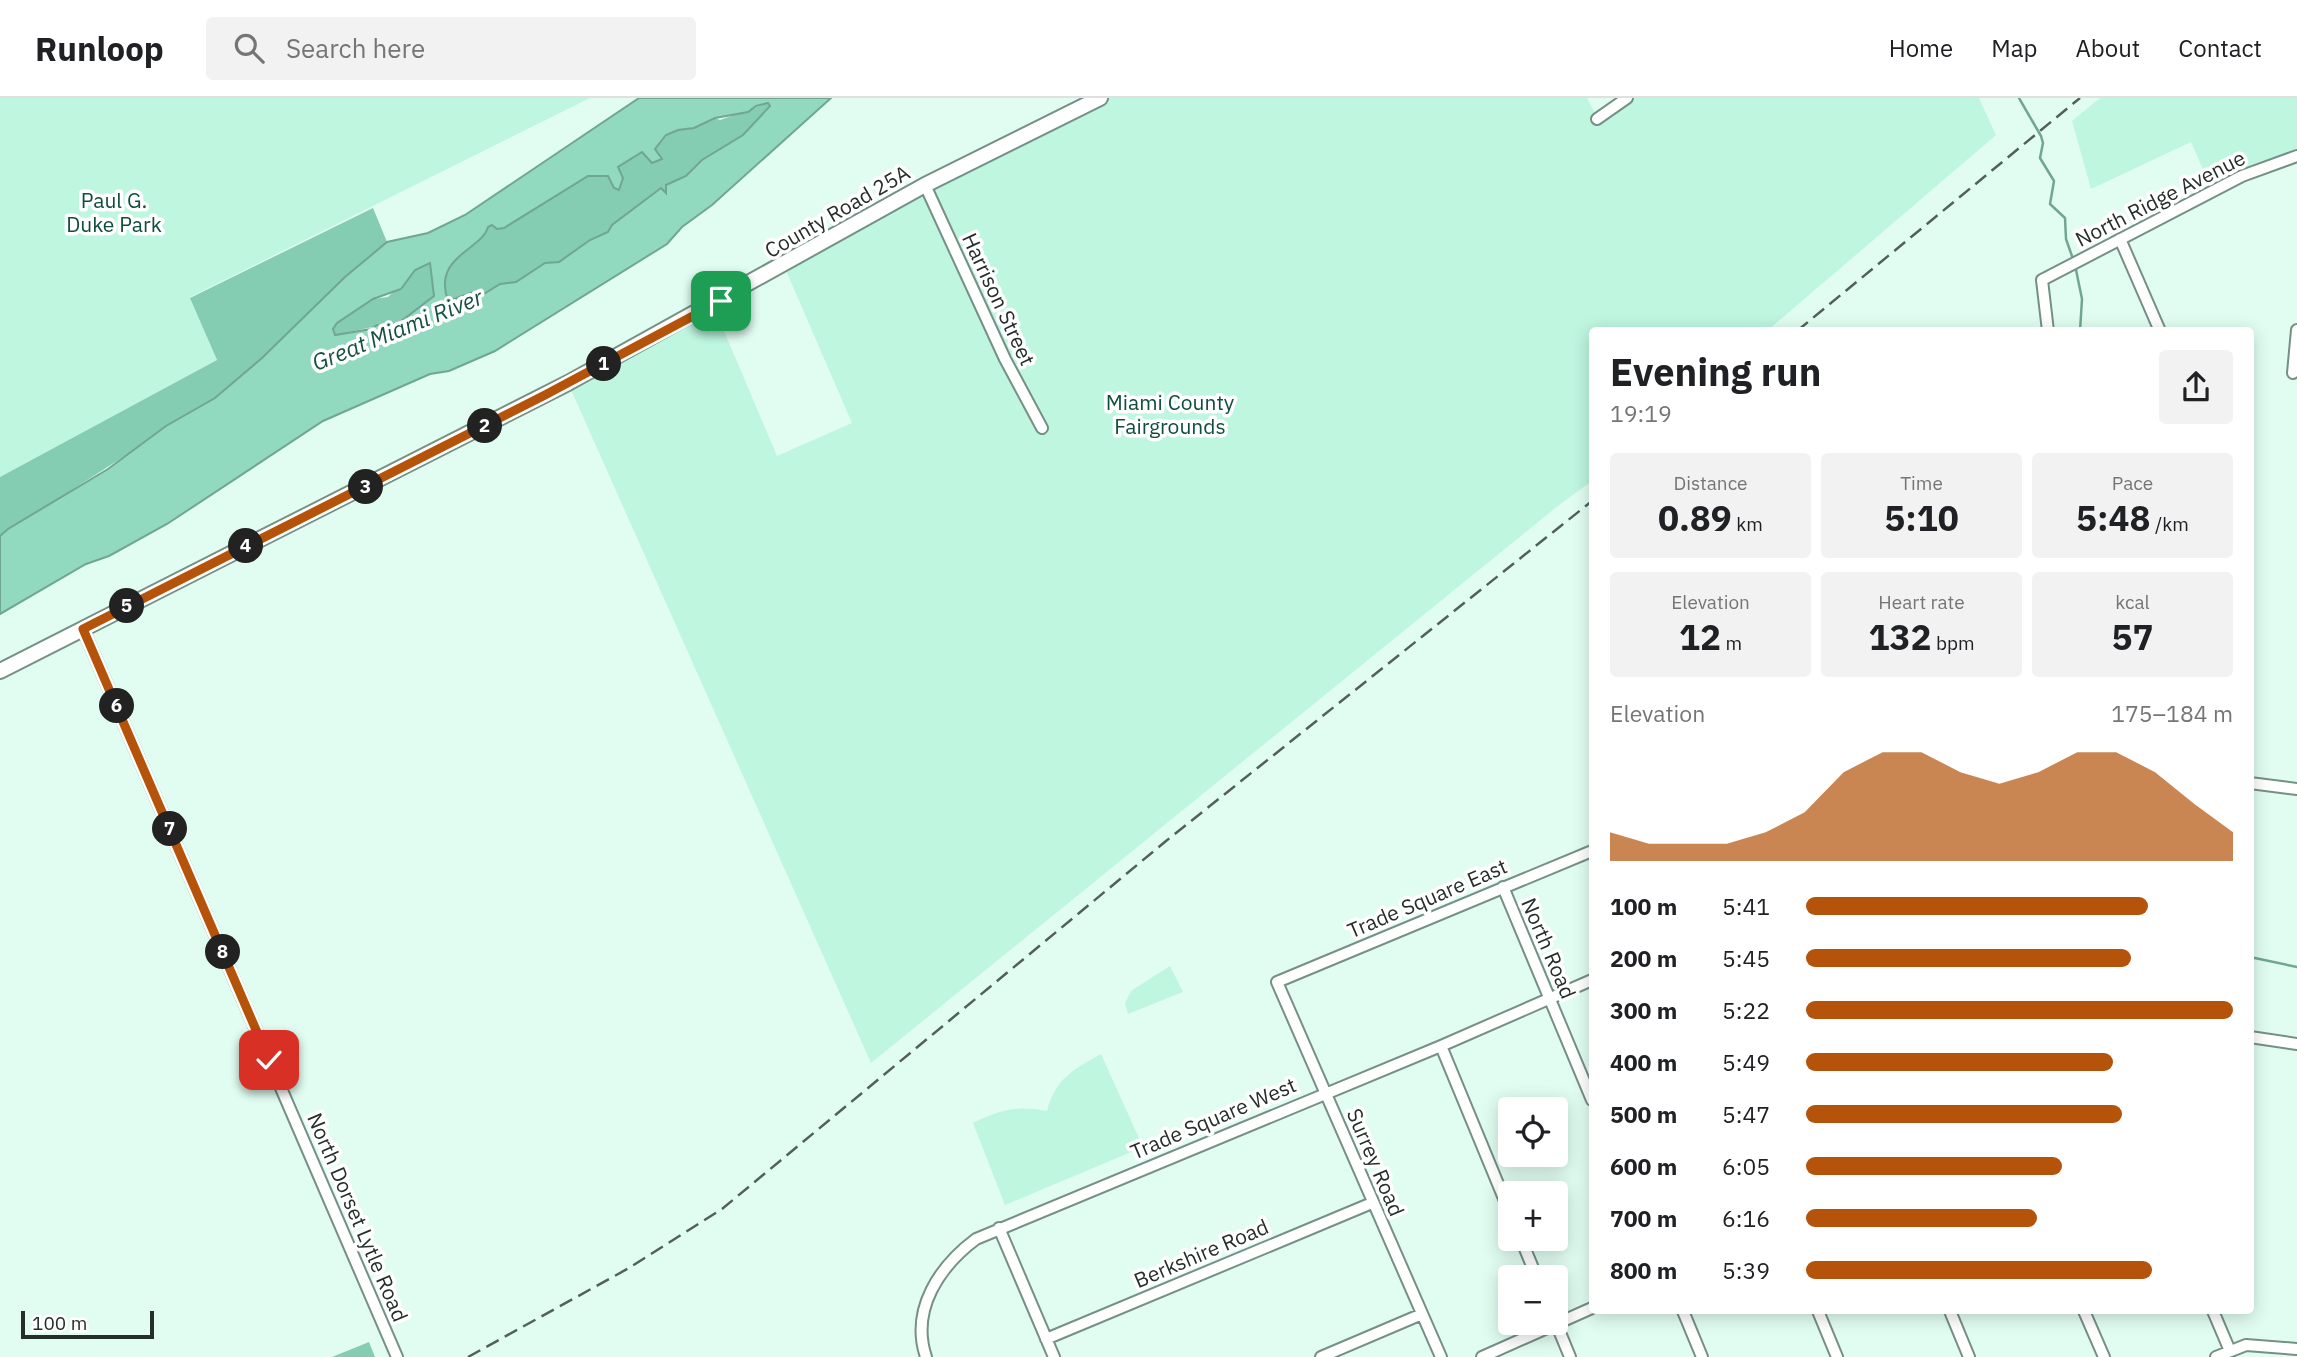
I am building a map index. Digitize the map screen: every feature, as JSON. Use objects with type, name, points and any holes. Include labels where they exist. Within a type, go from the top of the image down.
[{"type":"main road","name":"County Road 25A","points":[[0,671],[578,378],[925,185],[1100,98]]},
{"type":"street","points":[[1597,119],[1626,98]]},
{"type":"street","name":"North Ridge Avenue","points":[[2048,327],[2042,280],[2242,176],[2297,156]]},
{"type":"street","name":"Harrison Street","points":[[925,185],[1005,359],[1042,428]]},
{"type":"street","points":[[2120,239],[2158,327]]},
{"type":"street","points":[[2293,373],[2297,330]]},
{"type":"street","name":"North Dorset Lytle Road","points":[[83,629],[397,1357]]},
{"type":"street","points":[[2254,784],[2297,789]]},
{"type":"street","name":"Trade Square East","points":[[1278,982],[1589,853]]},
{"type":"street","name":"North Road","points":[[1503,887],[1589,1093]]},
{"type":"street","name":"Trade Square West","points":[[926,1357],[922,1347],[923,1312],[937,1277],[955,1255],[999,1228],[1441,1046],[1589,981]]},
{"type":"street","name":"Surrey Road","points":[[1278,982],[1441,1357]]},
{"type":"street","points":[[2254,1038],[2297,1044]]},
{"type":"street","points":[[1441,1046],[1498,1184]]},
{"type":"street","name":"Berkshire Road","points":[[1046,1339],[1372,1203]]},
{"type":"street","points":[[999,1228],[1054,1357]]},
{"type":"street","points":[[1568,1318],[1589,1309]]},
{"type":"street","points":[[1321,1357],[1422,1314]]},
{"type":"street","points":[[1684,1314],[1702,1357]]},
{"type":"street","points":[[1819,1314],[1837,1357]]},
{"type":"street","points":[[1951,1314],[1969,1357]]},
{"type":"street","points":[[2085,1314],[2104,1357]]},
{"type":"street","points":[[2214,1314],[2230,1351]]},
{"type":"street","points":[[1482,1357],[1530,1335]]},
{"type":"street","points":[[1561,1335],[1570,1357]]},
{"type":"street","points":[[2216,1357],[2261,1344],[2297,1349]]},
{"type":"green space","name":"Paul G. Duke Park","points":[[0,98],[590,98],[190,297],[217,360],[0,477]]},
{"type":"green space","name":"Miami County Fairgrounds","points":[[1100,98],[1587,98],[1598,119],[1627,98],[1979,98],[1996,135],[1772,327],[1589,327],[1589,483],[871,1063],[568,383],[713,305],[777,456],[852,423],[784,266]]},
{"type":"green space","points":[[2100,98],[2297,98],[2297,156],[2212,190],[2191,142],[2091,189],[2072,121]]},
{"type":"green space","points":[[1170,966],[1183,992],[1128,1014],[1125,1003],[1131,991]]},
{"type":"green space","points":[[1101,1054],[1143,1147],[1005,1205],[973,1123],[1009,1110],[1047,1111],[1060,1083],[1074,1070]]},
{"type":"shaded area","points":[[768,103],[770,106],[743,135],[702,160],[686,176],[667,185],[666,194],[660,188],[612,225],[608,232],[590,240],[559,262],[516,282],[500,284],[471,302],[471,293],[448,301],[446,274],[459,256],[483,235],[487,227],[492,225],[504,228],[588,176],[608,176],[614,188],[619,190],[623,177],[618,167],[638,152],[655,149],[667,135]]},
{"type":"shaded area","points":[[373,208],[387,242],[345,277],[262,358],[215,398],[0,536],[0,477],[217,360],[190,298]]},
{"type":"shaded area","points":[[430,262],[434,296],[400,322],[396,330],[382,325],[335,335],[333,329],[337,323],[373,299],[388,297],[415,270]]},
{"type":"shaded area","points":[[369,1342],[375,1357],[332,1357]]},
{"type":"water","name":"Great Miami River","points":[[639,98],[831,98],[712,205],[682,227],[667,244],[495,351],[449,371],[430,374],[323,421],[167,524],[109,556],[86,564],[0,614],[0,536],[8,529],[108,469],[166,426],[215,398],[262,358],[345,277],[387,242],[428,233],[465,215]],"holes":[[[768,103],[770,106],[743,135],[702,160],[686,176],[666,185],[666,193],[661,188],[612,225],[608,232],[590,240],[559,262],[545,263],[516,282],[500,284],[471,302],[471,293],[448,301],[445,286],[452,264],[484,235],[488,227],[492,225],[497,229],[504,228],[588,176],[608,176],[614,188],[619,190],[623,178],[618,167],[642,152],[652,163],[662,159],[655,149],[666,135],[694,128],[715,118],[748,112],[756,106]],[[430,263],[434,296],[400,322],[396,330],[377,325],[371,329],[335,335],[333,329],[337,323],[373,299],[401,289],[415,270]]]},
{"type":"waterway","points":[[2019,98],[2041,136],[2043,143],[2040,158],[2054,181],[2050,204],[2065,218],[2066,239],[2073,259]]},
{"type":"waterway","points":[[2075,265],[2082,299],[2080,327]]},
{"type":"waterway","points":[[2254,958],[2297,967]]},
{"type":"railway","points":[[1802,327],[2080,98]]},
{"type":"railway","points":[[468,1357],[629,1268],[722,1209],[1166,841],[1589,503]]},
{"type":"route","points":[[269,1060],[83,629],[545,395],[721,301]]}]
